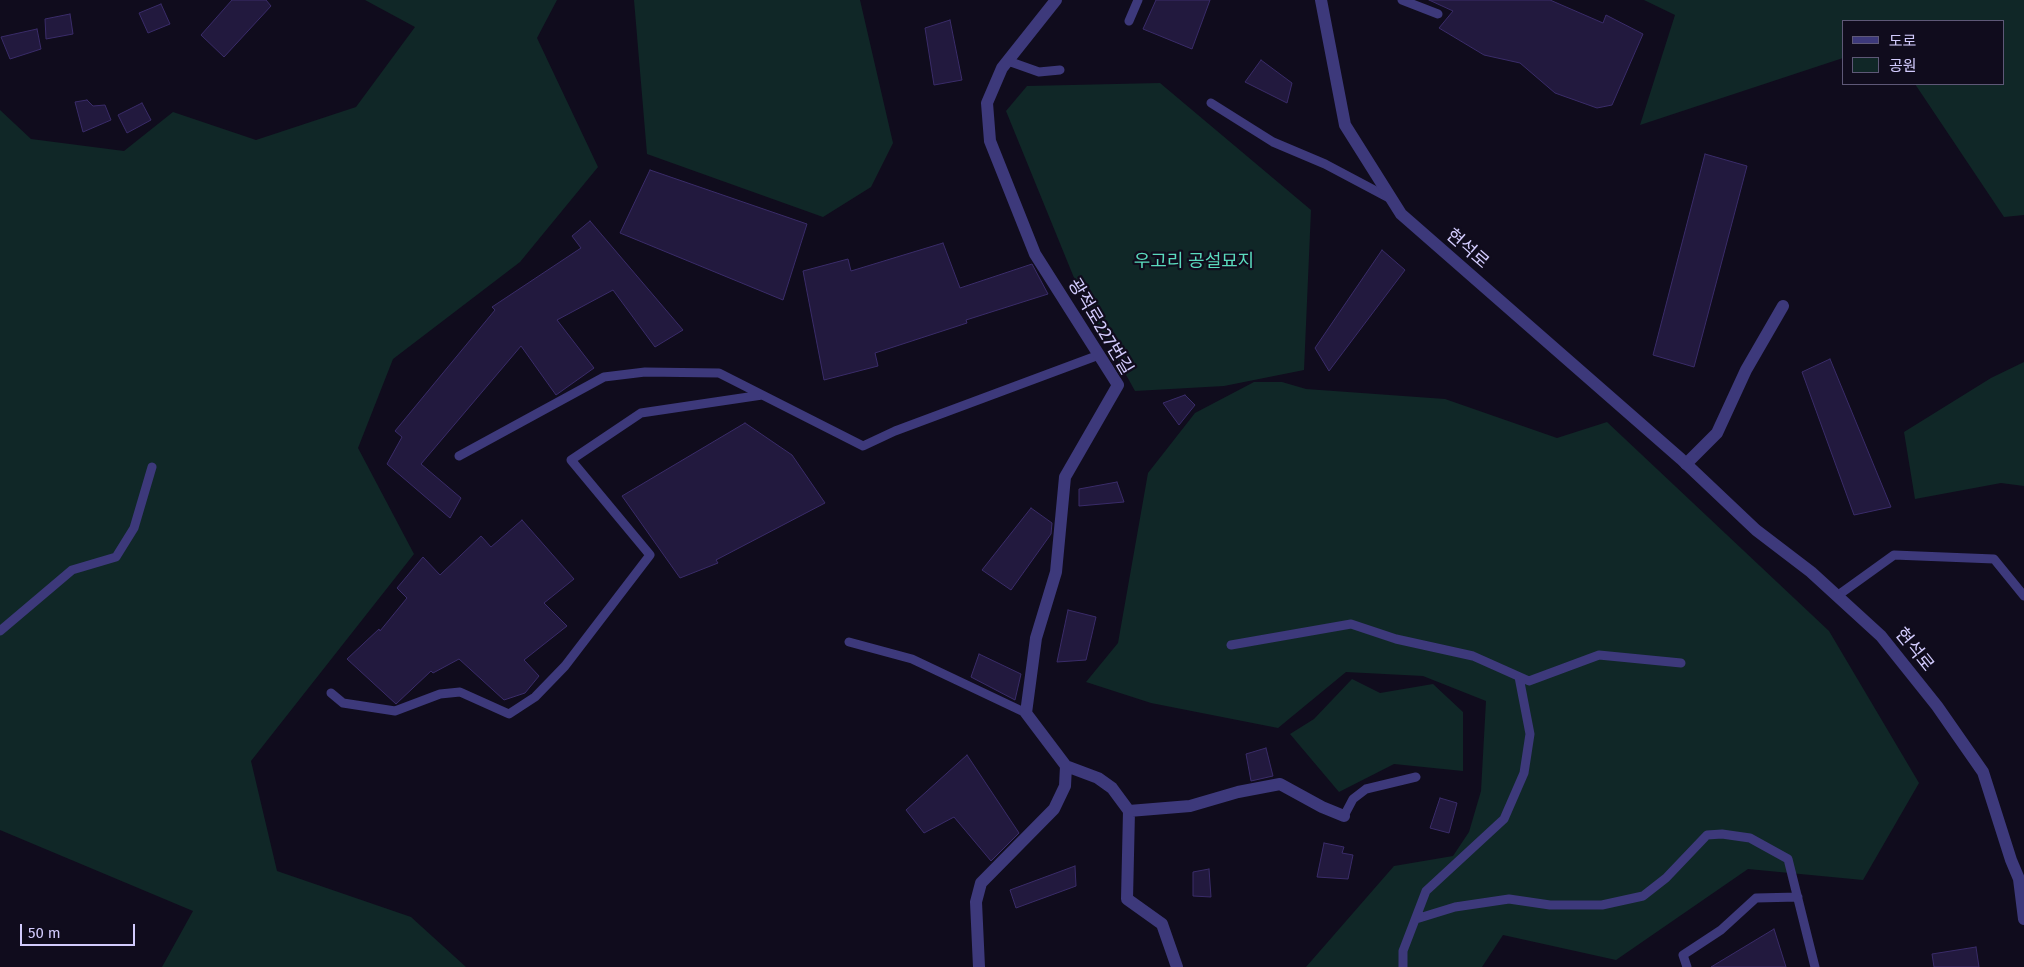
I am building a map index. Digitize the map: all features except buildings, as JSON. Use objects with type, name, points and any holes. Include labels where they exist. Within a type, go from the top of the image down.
[{"type":"street","name":"광적로227번길","points":[[1026,714],[1036,638],[1056,572],[1065,477],[1118,385],[1035,254],[990,141],[987,103],[1002,68],[1056,0]]},
{"type":"street","name":"현석로","points":[[1321,0],[1345,125],[1401,214],[1686,464],[1756,530],[1811,572],[1881,636],[1937,706],[1983,772],[2011,860],[2019,879],[2024,919]]},
{"type":"street","points":[[1686,464],[1717,433],[1746,370],[1783,306]]},
{"type":"street","points":[[1026,714],[1066,766],[1098,778],[1112,788],[1129,811],[1127,899],[1162,924],[1177,967]]},
{"type":"street","points":[[979,967],[976,902],[981,883],[1054,809],[1065,786],[1066,766]]},
{"type":"street","points":[[1129,811],[1190,806],[1238,792],[1280,784],[1322,807],[1344,816]]},
{"type":"lane","points":[[1129,21],[1138,0]]},
{"type":"lane","points":[[1402,0],[1438,14]]},
{"type":"lane","points":[[1008,60],[1039,72],[1060,70]]},
{"type":"lane","points":[[1211,103],[1273,142],[1326,164],[1391,200]]},
{"type":"lane","points":[[458,456],[604,377],[644,372],[719,373],[863,446],[895,430],[1099,355]]},
{"type":"lane","points":[[331,693],[343,703],[395,711],[440,694],[460,692],[510,714],[535,697],[565,666],[650,555],[570,460],[641,413],[762,395]]},
{"type":"lane","points":[[0,631],[72,570],[116,557],[134,528],[152,467]]},
{"type":"lane","points":[[1837,596],[1894,555],[1994,559],[2024,596]]},
{"type":"lane","points":[[1231,645],[1351,624],[1396,639],[1473,656],[1529,681],[1599,655],[1681,663]]},
{"type":"lane","points":[[849,642],[912,659],[1026,714]]},
{"type":"lane","points":[[1404,967],[1403,951],[1426,891],[1504,819],[1524,773],[1530,734],[1519,677]]},
{"type":"lane","points":[[1344,816],[1353,799],[1366,789],[1416,777]]},
{"type":"lane","points":[[1416,919],[1455,907],[1509,899],[1550,905],[1602,906],[1644,896],[1666,878],[1707,835],[1722,834],[1750,838],[1788,859],[1815,967]]},
{"type":"lane","points":[[1687,967],[1683,955],[1721,930],[1756,898],[1798,897]]},
{"type":"green space","points":[[365,0],[557,0],[537,38],[598,167],[520,262],[393,359],[358,448],[414,554],[251,761],[277,871],[411,917],[466,967],[162,967],[193,911],[0,830],[0,110],[31,139],[124,151],[173,112],[256,140],[356,107],[415,27]]},
{"type":"green space","points":[[634,0],[860,0],[893,143],[871,187],[823,217],[647,154]]},
{"type":"green space","points":[[1644,0],[2024,0],[2024,215],[2004,217],[1916,85],[2004,85],[2004,20],[1842,20],[1842,58],[1640,125],[1675,15]]},
{"type":"green space","name":"우고리 공설묘지","points":[[1160,83],[1311,210],[1304,370],[1224,386],[1135,391],[1079,290],[1006,111],[1027,86]]},
{"type":"green space","points":[[2024,362],[2024,486],[2001,483],[1915,499],[1904,432],[1991,378]]},
{"type":"green space","points":[[1254,382],[1282,382],[1306,389],[1445,399],[1557,438],[1607,422],[1829,631],[1919,783],[1863,880],[1748,869],[1616,960],[1503,935],[1482,967],[1306,967],[1394,866],[1453,856],[1469,832],[1481,791],[1486,701],[1423,676],[1346,672],[1278,728],[1151,703],[1086,682],[1118,643],[1148,473],[1195,413]]},
{"type":"green space","points":[[1352,679],[1380,693],[1433,684],[1463,712],[1463,771],[1394,764],[1339,792],[1290,734],[1314,719]]}]
